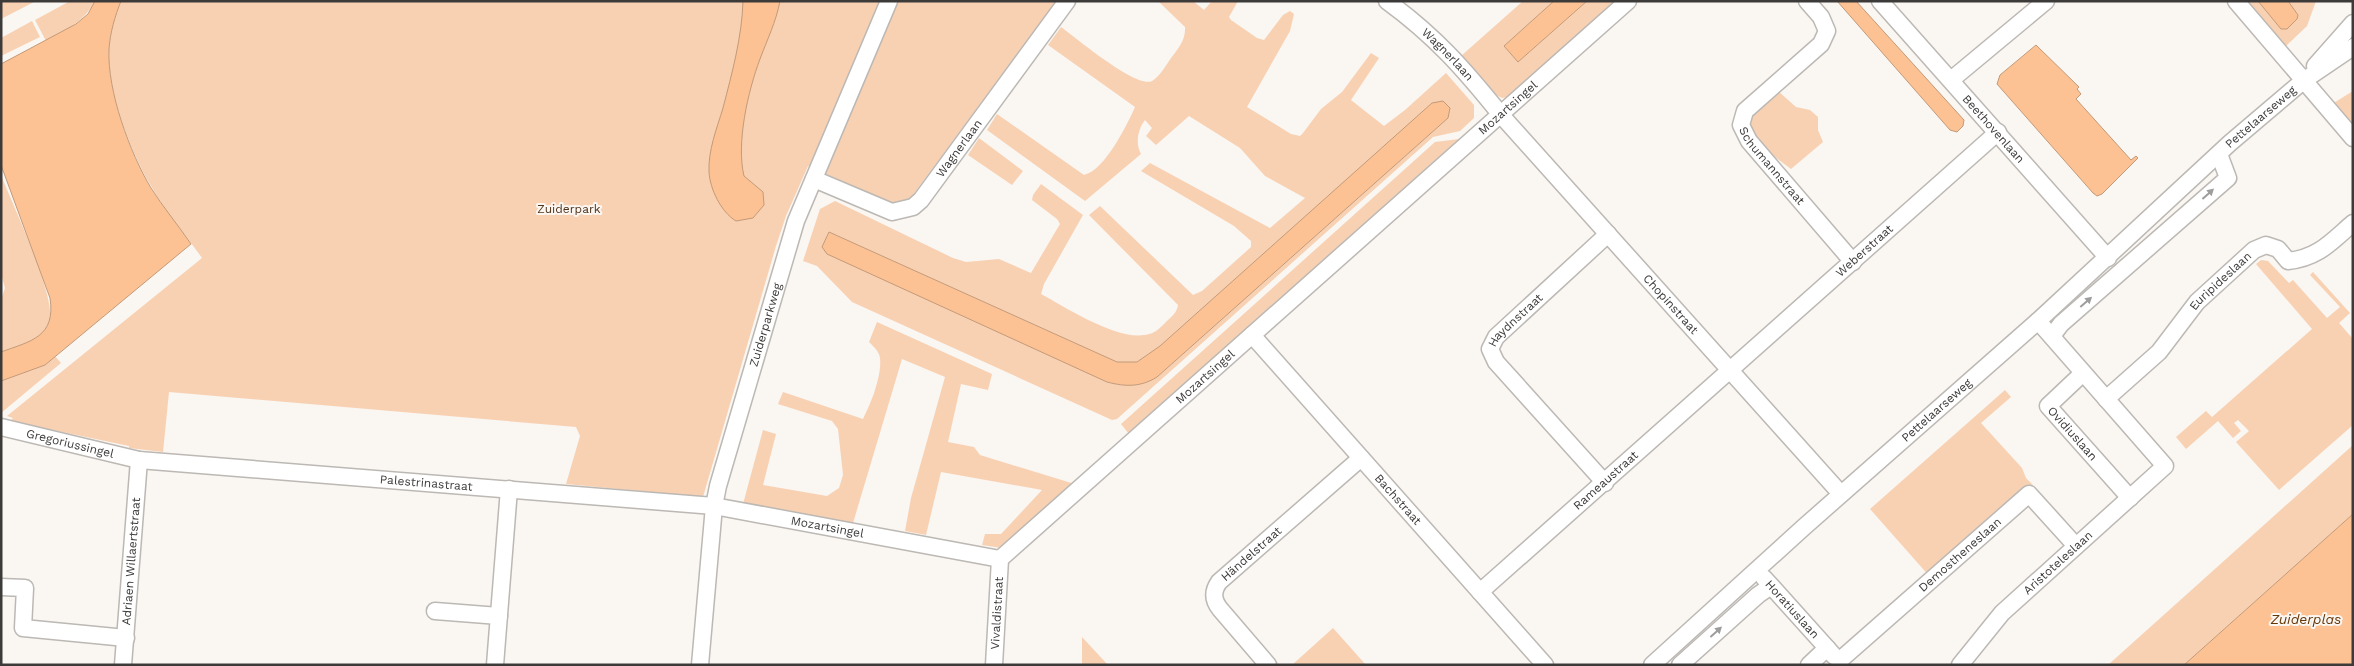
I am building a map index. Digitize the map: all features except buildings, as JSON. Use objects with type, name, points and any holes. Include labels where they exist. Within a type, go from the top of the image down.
[{"type":"street","name":"Zuiderparkweg","points":[[700,665],[714,506],[790,239],[889,1]]},
{"type":"street","name":"Wagnerlaan","points":[[814,179],[892,212],[913,207],[921,200],[1067,1]]},
{"type":"street","name":"Wagnerlaan","points":[[1387,1],[1418,24],[1458,62],[1501,114]]},
{"type":"street","name":"Mozartsingel","points":[[714,506],[1000,559],[1628,1]]},
{"type":"street","name":"Schumannstraat","points":[[1807,1],[1821,17],[1827,31],[1822,44],[1746,111],[1742,125],[1749,141],[1853,262]]},
{"type":"street","name":"Beethovenlaan","points":[[1880,1],[2108,258]]},
{"type":"street","points":[[1951,80],[2046,1]]},
{"type":"street","points":[[2236,1],[2353,138]]},
{"type":"street","name":"Pettelaarseweg","points":[[2303,81],[2341,34],[2353,23]]},
{"type":"street","name":"Pettelaarseweg","points":[[1652,665],[1841,494],[2108,258],[2219,154],[2303,81],[2353,47]]},
{"type":"street","name":"Chopinstraat","points":[[1501,114],[1841,494]]},
{"type":"street","name":"Weberstraat","points":[[1731,371],[1998,132]]},
{"type":"street","name":"Pettelaarseweg","points":[[2052,336],[2061,324],[2228,178],[2219,154]]},
{"type":"street","name":"Euripideslaan","points":[[2106,399],[2159,352],[2197,302],[2254,250],[2266,245],[2278,249],[2288,260],[2306,259],[2320,252],[2353,223]]},
{"type":"street","name":"Haydnstraat","points":[[1604,482],[1496,362],[1490,349],[1496,336],[1608,234]]},
{"type":"street","points":[[2038,321],[2106,399]]},
{"type":"street","name":"Bachstraat","points":[[1252,335],[1545,665]]},
{"type":"street","name":"Rameaustraat","points":[[1480,592],[1731,371]]},
{"type":"street","name":"Ovidiuslaan","points":[[2083,373],[2048,406],[2130,498]]},
{"type":"street","name":"Aristoteleslaan","points":[[1960,665],[2002,613],[2165,466],[2106,399]]},
{"type":"street","name":"Gregoriussingel","points":[[1,427],[139,460]]},
{"type":"street","name":"Händelstraat","points":[[1268,665],[1220,610],[1216,603],[1214,589],[1219,582],[1361,458]]},
{"type":"street","name":"Palestrinastraat","points":[[139,460],[714,506]]},
{"type":"street","name":"Adriaen Willaertstraat","points":[[123,665],[139,460]]},
{"type":"street","points":[[495,665],[509,489]]},
{"type":"street","name":"Demostheneslaan","points":[[1841,663],[2029,494],[2076,546]]},
{"type":"street","name":"Vivaldistraat","points":[[994,665],[1000,559]]},
{"type":"street","name":"Horatiuslaan","points":[[1757,571],[1841,663]]},
{"type":"street","points":[[1680,665],[1758,595],[1771,586]]},
{"type":"street","points":[[1,587],[25,588],[23,628],[126,638]]},
{"type":"street","points":[[436,611],[499,616]]},
{"type":"street","points":[[1809,665],[1828,648]]},
{"type":"green space","points":[[1,1],[36,1],[1,19]]},
{"type":"green space","points":[[70,1],[95,1],[86,15],[80,20],[46,41],[35,20]]},
{"type":"green space","name":"Zuiderpark","points":[[121,1],[1056,1],[910,199],[891,203],[808,166],[786,216],[776,246],[703,497],[566,484],[580,436],[576,427],[169,392],[163,452],[129,448],[129,446],[10,421],[13,418],[7,416],[202,258],[151,186],[135,156],[121,120],[109,66],[109,49],[113,25]]},
{"type":"green space","points":[[1158,1],[1193,1],[1204,10],[1212,1],[1238,1],[1229,17],[1231,20],[1257,38],[1264,40],[1283,15],[1290,11],[1294,14],[1290,31],[1247,107],[1291,134],[1300,136],[1303,133],[1321,109],[1342,92],[1371,53],[1379,58],[1351,100],[1384,126],[1446,73],[1474,105],[1474,118],[1460,131],[1433,137],[1117,419],[1112,420],[852,302],[817,266],[803,261],[820,209],[835,201],[953,258],[966,262],[999,259],[1031,273],[1060,224],[1057,219],[1032,200],[1033,195],[1041,184],[1083,215],[1044,284],[1041,294],[1094,323],[1124,334],[1149,334],[1156,331],[1173,315],[1178,305],[1089,215],[1100,206],[1193,295],[1202,291],[1251,247],[1251,241],[1234,226],[1141,171],[1150,163],[1270,228],[1305,198],[1265,176],[1240,148],[1189,116],[1156,145],[1146,136],[1152,128],[1145,120],[1138,136],[1141,154],[1085,201],[987,130],[997,114],[1084,175],[1092,171],[1100,165],[1114,146],[1135,107],[1048,45],[1061,27],[1121,70],[1144,81],[1152,81],[1162,72],[1180,45],[1184,37],[1185,27]],"holes":[[[1432,104],[1448,118],[1157,377],[1145,383],[1121,385],[1107,382],[822,247],[829,232],[1117,362],[1137,362],[1160,346]]]},
{"type":"green space","points":[[1523,1],[1554,1],[1504,46],[1518,62],[1587,1],[1622,1],[1513,96],[1502,98],[1496,95],[1461,56]]},
{"type":"green space","points":[[2248,1],[2258,1],[2281,29],[2298,15],[2288,1],[2316,1],[2307,26],[2286,46]]},
{"type":"green space","points":[[32,21],[40,37],[1,56],[1,38]]},
{"type":"green space","points":[[1777,90],[1796,107],[1810,110],[1818,117],[1818,130],[1823,142],[1791,169],[1759,145],[1745,121]]},
{"type":"green space","points":[[2353,91],[2353,128],[2332,104]]},
{"type":"green space","points":[[979,138],[1023,171],[1012,185],[968,155]]},
{"type":"green space","points":[[1459,139],[1129,434],[1121,424],[1435,142]]},
{"type":"green space","points":[[1,175],[41,274],[50,312],[49,323],[40,335],[35,339],[1,352],[1,300],[5,288],[1,274]]},
{"type":"green space","points":[[2261,260],[2268,261],[2289,283],[2293,280],[2327,318],[2340,307],[2310,275],[2313,272],[2350,313],[2339,323],[2353,339],[2353,425],[2279,490],[2236,442],[2249,431],[2238,420],[2234,423],[2241,431],[2233,438],[2218,421],[2186,449],[2176,437],[2206,411],[2212,417],[2312,329],[2256,264]]},
{"type":"green space","points":[[877,322],[992,374],[988,390],[961,384],[948,442],[974,447],[980,455],[1078,485],[1008,549],[982,545],[985,534],[1001,534],[1042,490],[941,472],[926,535],[905,531],[911,498],[945,377],[902,359],[853,523],[743,504],[763,430],[776,434],[763,485],[827,496],[839,488],[843,475],[838,429],[832,421],[778,404],[783,392],[863,419],[878,381],[879,356],[876,349],[869,342]]},
{"type":"green space","points":[[55,356],[61,363],[1,413],[1,381],[45,365]]},
{"type":"green space","points":[[2005,390],[2011,397],[1981,423],[2022,468],[2026,478],[2033,485],[1931,578],[1870,509]]},
{"type":"green space","points":[[2353,445],[2353,514],[2184,665],[2108,665]]},
{"type":"green space","points":[[1333,628],[1366,665],[1292,665]]},
{"type":"green space","points":[[1082,637],[1108,665],[1082,665]]},
{"type":"water","points":[[95,1],[121,1],[110,37],[109,66],[121,121],[143,174],[191,244],[45,365],[1,381],[1,352],[39,336],[49,321],[51,311],[50,298],[1,165],[1,64],[76,24],[88,14]]},
{"type":"water","points":[[743,1],[780,1],[774,24],[751,86],[742,133],[741,148],[744,176],[763,192],[764,205],[753,218],[736,221],[721,206],[714,193],[710,179],[709,164],[713,139],[736,55]]},
{"type":"water","points":[[1554,1],[1587,1],[1518,62],[1504,46]]},
{"type":"water","points":[[1837,1],[1856,1],[1964,120],[1963,126],[1957,132],[1950,130]]},
{"type":"water","points":[[2258,1],[2288,1],[2298,15],[2297,19],[2287,29],[2281,29]]},
{"type":"water","points":[[2036,45],[2079,87],[2077,89],[2081,94],[2076,99],[2131,160],[2136,156],[2138,158],[2102,194],[2097,196],[2093,193],[1997,84],[2000,75]]},
{"type":"water","points":[[1443,101],[1450,108],[1448,118],[1157,377],[1145,383],[1121,385],[1107,382],[827,254],[822,247],[829,232],[1117,362],[1137,362],[1160,346],[1432,103]]},
{"type":"water","name":"Zuiderplas","points":[[2353,514],[2353,665],[2184,665]]}]
